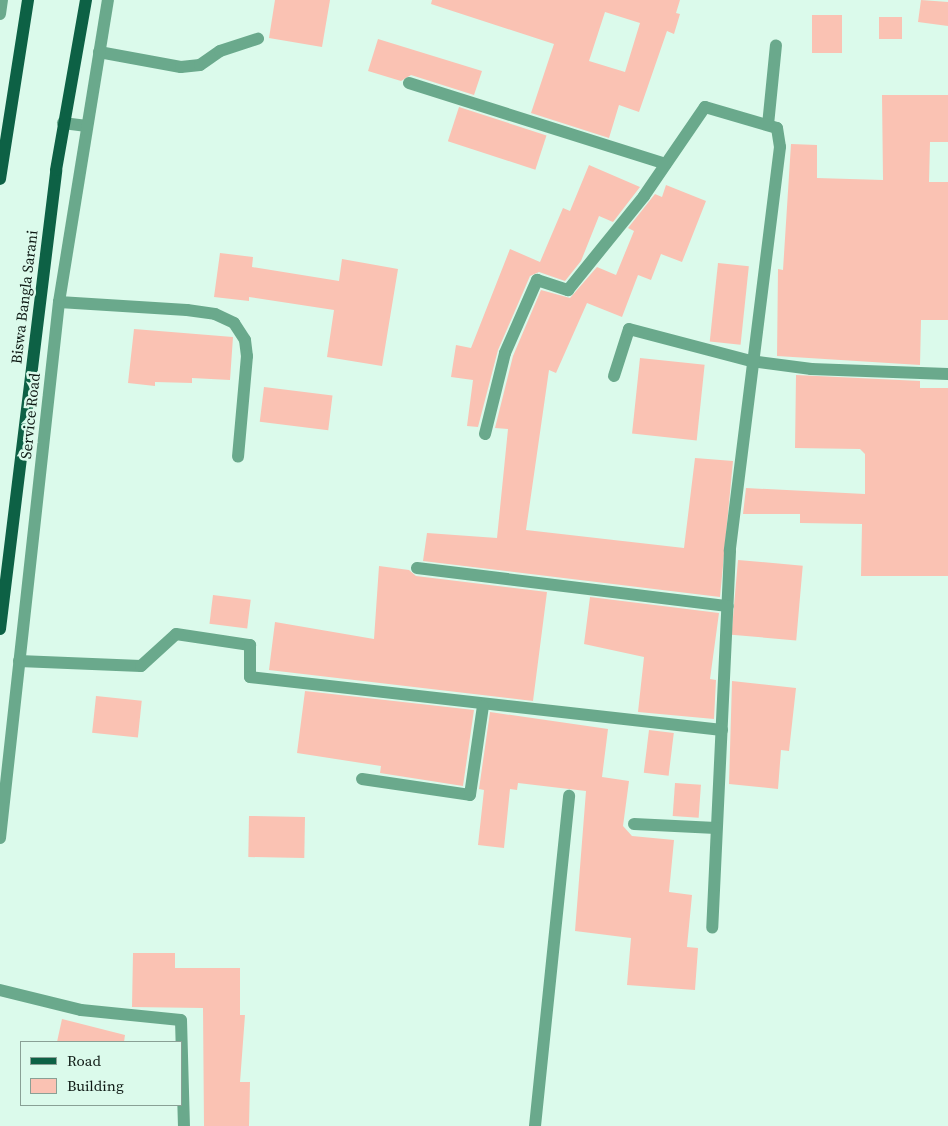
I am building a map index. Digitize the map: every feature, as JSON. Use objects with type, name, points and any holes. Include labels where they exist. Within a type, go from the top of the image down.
[{"type":"main road","points":[[0,179],[28,0]]},
{"type":"main road","name":"Biswa Bangla Sarani","points":[[0,629],[64,123],[86,0]]},
{"type":"street","points":[[0,14],[2,0]]},
{"type":"street","name":"Service Road","points":[[0,838],[59,302],[108,0]]},
{"type":"street","points":[[99,52],[181,67],[200,65],[220,51],[258,39]]},
{"type":"street","points":[[768,125],[776,45]]},
{"type":"street","points":[[409,84],[666,164]]},
{"type":"street","points":[[485,434],[505,353],[537,280],[568,290],[666,164],[705,107],[777,128],[780,146],[751,361],[728,606],[712,928]]},
{"type":"street","points":[[64,123],[87,126]]},
{"type":"street","points":[[59,302],[206,313],[234,323],[245,340],[247,356],[238,457]]},
{"type":"street","points":[[614,376],[629,329],[751,361],[811,369],[948,374]]},
{"type":"street","points":[[417,568],[728,606]]},
{"type":"street","points":[[19,661],[141,666],[176,634],[250,645],[250,677],[483,706],[722,730]]},
{"type":"street","points":[[362,779],[470,795],[483,706]]},
{"type":"street","points":[[535,1126],[569,796]]},
{"type":"street","points":[[634,824],[716,828]]},
{"type":"street","points":[[0,990],[81,1010],[181,1020],[182,1041]]},
{"type":"street","points":[[182,1055],[184,1126]]},
{"type":"building","points":[[275,0],[330,0],[322,47],[269,38]]},
{"type":"building","points":[[432,0],[680,0],[676,13],[680,14],[674,34],[667,31],[639,112],[619,105],[609,138],[531,113],[554,44],[431,4]],"holes":[[[605,12],[640,23],[625,72],[589,61]]]},
{"type":"building","points":[[921,0],[948,2],[948,26],[918,22]]},
{"type":"building","points":[[812,15],[842,15],[842,53],[812,53]]},
{"type":"building","points":[[879,17],[902,17],[902,39],[879,39]]},
{"type":"building","points":[[378,39],[482,71],[474,95],[411,75],[401,81],[368,71]]},
{"type":"building","points":[[882,95],[948,95],[948,142],[930,142],[929,182],[948,182],[948,320],[921,320],[920,365],[777,356],[778,269],[783,270],[791,144],[817,145],[817,178],[883,180]]},
{"type":"building","points":[[459,107],[546,135],[535,170],[448,141]]},
{"type":"building","points":[[589,165],[640,187],[613,222],[599,216],[581,261],[565,281],[539,272],[530,276],[498,350],[478,427],[467,426],[473,380],[451,377],[456,345],[471,348],[510,249],[540,262],[563,208],[570,211]]},
{"type":"building","points":[[666,185],[706,201],[682,262],[661,254],[651,280],[638,275],[622,317],[587,303],[556,373],[549,370],[526,530],[684,548],[695,458],[733,461],[720,597],[423,561],[427,533],[497,538],[508,429],[495,428],[513,356],[541,290],[570,298],[597,267],[616,275],[634,231],[628,228],[655,194],[662,197]]},
{"type":"building","points":[[220,253],[253,257],[252,267],[339,281],[342,259],[398,269],[382,366],[327,357],[334,310],[249,297],[249,301],[214,297]]},
{"type":"building","points":[[718,263],[749,266],[741,345],[710,342]]},
{"type":"building","points":[[134,329],[233,337],[230,380],[192,378],[192,383],[155,382],[155,386],[128,383]]},
{"type":"building","points":[[640,358],[705,365],[697,440],[632,434]]},
{"type":"building","points":[[796,375],[920,381],[920,388],[948,388],[948,576],[861,576],[862,524],[800,523],[800,514],[743,514],[746,488],[865,494],[865,454],[860,449],[795,448]]},
{"type":"building","points":[[264,387],[332,395],[328,430],[260,422]]},
{"type":"building","points":[[738,560],[803,566],[796,640],[731,635]]},
{"type":"building","points":[[379,566],[409,570],[416,576],[547,592],[533,701],[269,670],[275,622],[374,639]]},
{"type":"building","points":[[213,595],[251,600],[247,628],[209,624]]},
{"type":"building","points":[[590,597],[719,613],[710,679],[716,680],[714,719],[638,712],[644,657],[584,644]]},
{"type":"building","points":[[732,681],[796,688],[789,751],[781,750],[778,789],[729,784]]},
{"type":"building","points":[[305,691],[474,710],[463,786],[380,773],[381,766],[297,753]]},
{"type":"building","points":[[96,696],[142,701],[138,738],[92,733]]},
{"type":"building","points":[[490,712],[608,729],[602,777],[629,781],[623,826],[632,836],[674,840],[669,892],[692,895],[687,947],[698,948],[695,990],[627,985],[631,938],[575,931],[586,791],[518,783],[517,790],[510,789],[504,848],[478,845],[484,790],[479,789]]},
{"type":"building","points":[[649,730],[674,733],[669,776],[644,773]]},
{"type":"building","points":[[675,783],[701,785],[699,818],[673,816]]},
{"type":"building","points":[[249,816],[305,817],[304,858],[248,857]]},
{"type":"building","points":[[133,953],[175,953],[175,968],[240,968],[240,1015],[245,1015],[240,1082],[250,1082],[249,1126],[204,1126],[203,1008],[132,1007]]},
{"type":"building","points":[[62,1019],[125,1035],[124,1041],[57,1041]]}]
